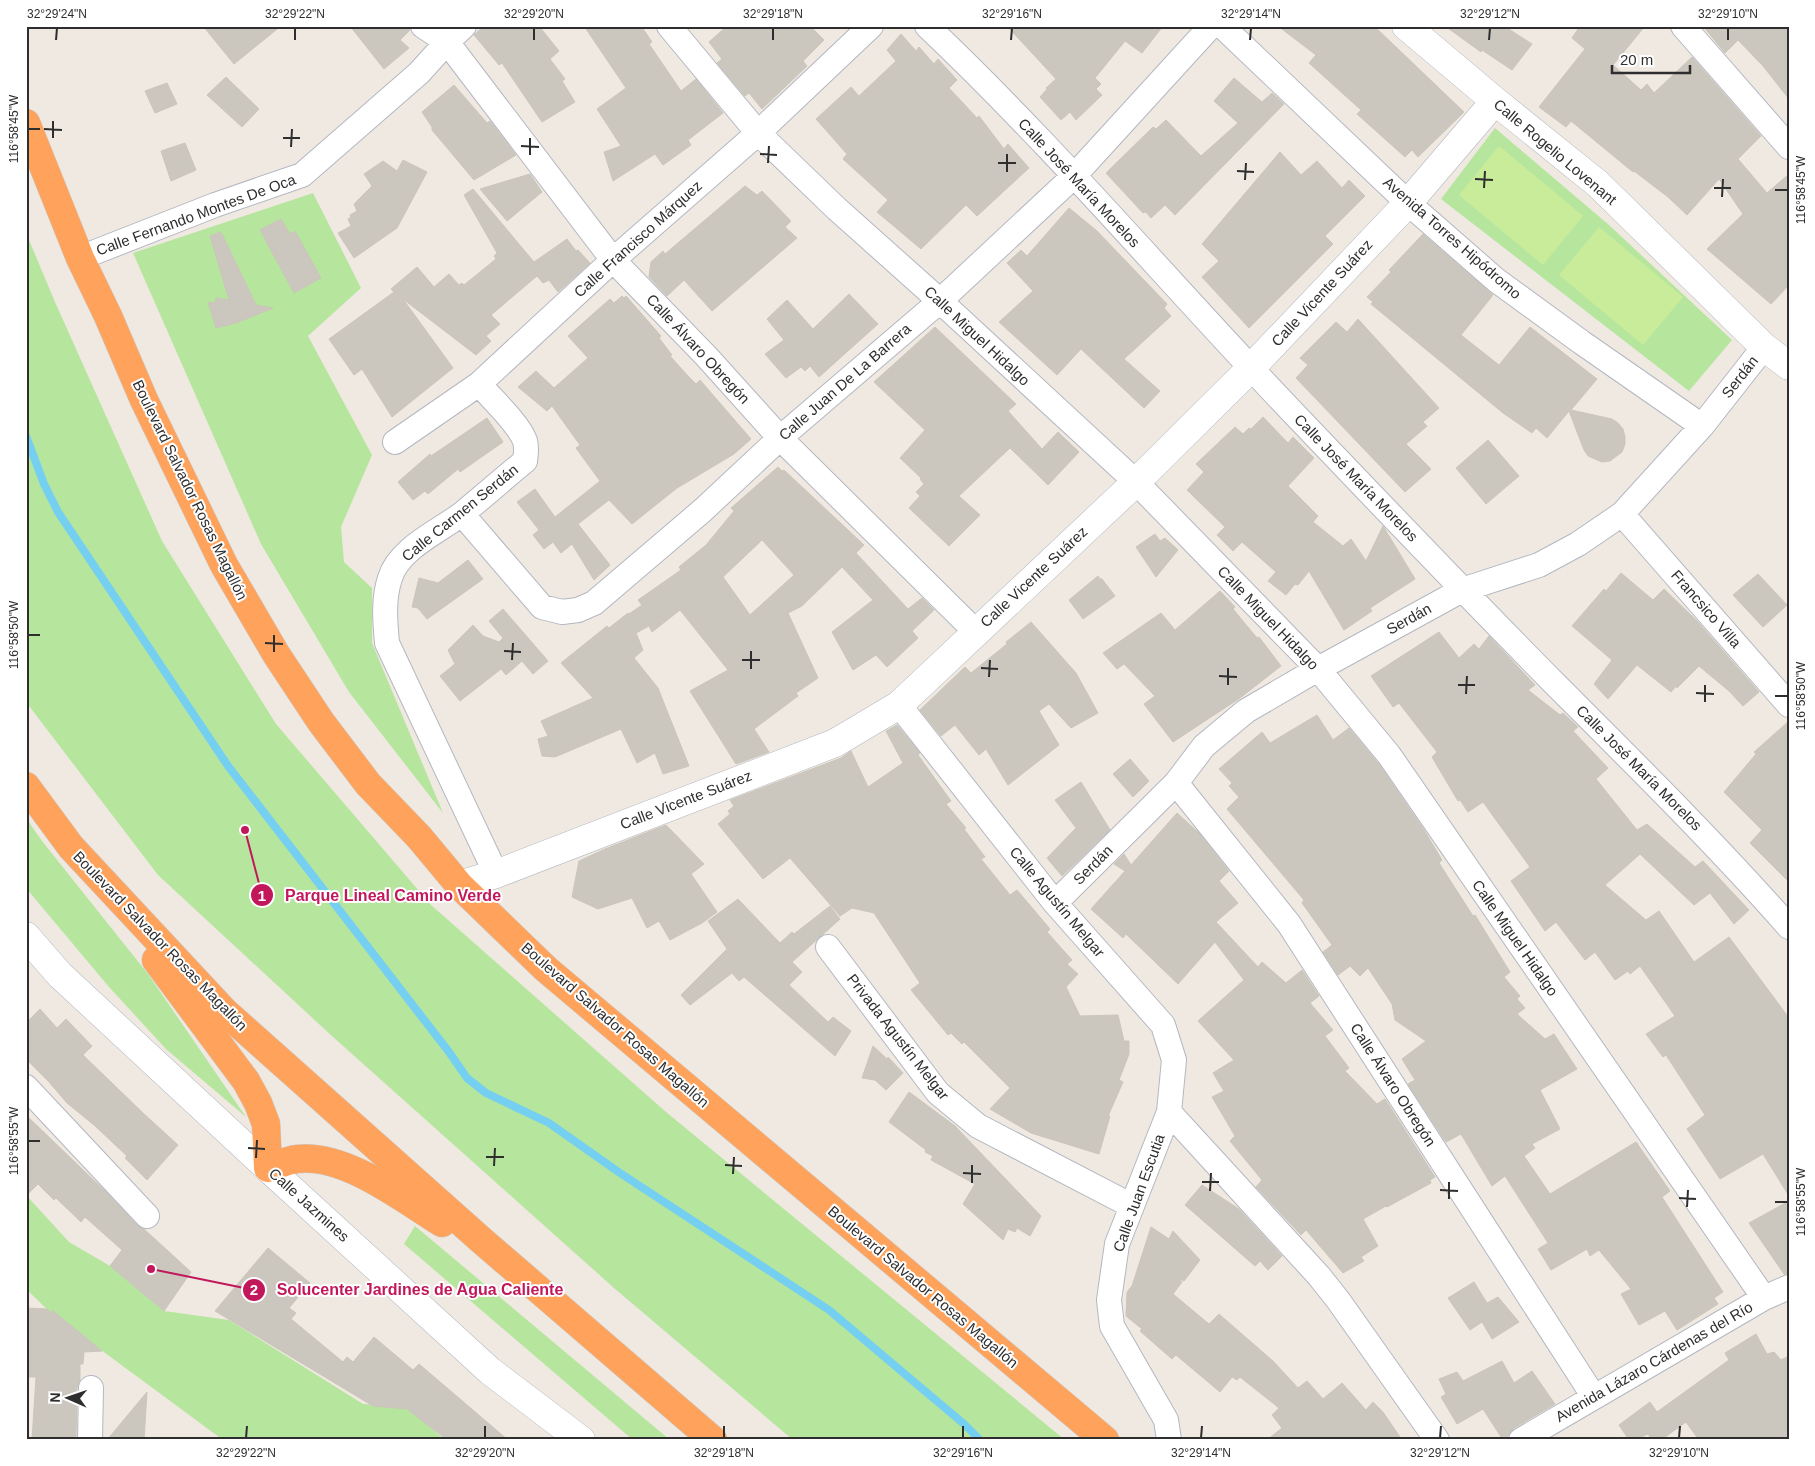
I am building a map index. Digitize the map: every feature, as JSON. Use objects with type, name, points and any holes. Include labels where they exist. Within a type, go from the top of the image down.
[{"type":"highway","name":"Boulevard Salvador Rosas Magallón","points":[[26,123],[80,258],[108,316],[144,400],[220,556],[276,654],[321,722],[368,784],[419,837],[459,885],[546,969],[1105,1440]]},
{"type":"highway","name":"Boulevard Salvador Rosas Magallón","points":[[26,786],[71,847],[224,1011],[509,1264],[713,1440]]},
{"type":"highway","points":[[71,847],[246,1081],[258,1103],[266,1124],[268,1168],[297,1159],[317,1159],[336,1163],[367,1177],[509,1264]]},
{"type":"street","name":"Calle Álvaro Obregón","points":[[423,26],[456,34],[613,260],[707,357],[780,438],[976,632]]},
{"type":"street","name":"Calle Miguel Hidalgo","points":[[669,26],[758,133],[837,209],[940,301],[1136,482],[1318,669],[1389,755],[1764,1298]]},
{"type":"street","name":"Calle Francisco Márquez","points":[[396,442],[479,384],[613,260],[758,133],[871,26]]},
{"type":"street","name":"Calle José María Morelos","points":[[927,26],[969,66],[1074,176],[1250,369],[1462,590],[1735,866],[1789,927]]},
{"type":"street","name":"Calle Juan De La Barrera","points":[[462,514],[542,607],[562,612],[578,610],[594,603],[703,510],[780,438],[940,301],[1074,176],[1211,26]]},
{"type":"street","name":"Avenida Torres Hipódromo","points":[[1222,26],[1408,203],[1496,280],[1702,426]]},
{"type":"street","name":"Calle Rogelio Lovenant","points":[[1406,26],[1494,101],[1598,184],[1764,346],[1789,366]]},
{"type":"street","points":[[1683,26],[1789,147]]},
{"type":"street","name":"Calle Fernando Montes De Oca","points":[[80,258],[215,205],[302,175],[419,72],[456,34]]},
{"type":"street","name":"Calle Vicente Suárez","points":[[459,885],[496,874],[835,743],[899,705],[1136,482],[1250,369],[1408,203],[1494,101]]},
{"type":"street","name":"Serdán","points":[[1055,903],[1176,783],[1204,746],[1246,711],[1462,590],[1538,564],[1578,544],[1622,514],[1702,426],[1764,346]]},
{"type":"street","name":"Calle Carmen Serdán","points":[[479,384],[518,428],[527,450],[525,461],[462,514],[408,551],[390,577],[384,612],[387,643],[496,874]]},
{"type":"street","name":"Francsico Villa","points":[[1622,514],[1789,705]]},
{"type":"street","name":"Calle Agustín Melgar","points":[[899,705],[1055,903],[1163,1025],[1174,1060],[1169,1112]]},
{"type":"street","name":"Calle Álvaro Obregón","points":[[1176,783],[1289,924],[1594,1397]]},
{"type":"street","name":"Calle Jazmines","points":[[27,938],[60,974],[490,1371],[581,1440]]},
{"type":"street","name":"Privada Agustín Melgar","points":[[828,947],[938,1093],[978,1126],[1132,1206]]},
{"type":"street","points":[[26,1087],[148,1216]]},
{"type":"street","points":[[1169,1112],[1319,1276],[1437,1440]]},
{"type":"street","name":"Calle Juan Escutia","points":[[1169,1112],[1117,1244],[1109,1300],[1112,1326],[1166,1420],[1169,1440]]},
{"type":"street","name":"Avenida Lázaro Cárdenas del Río","points":[[1521,1440],[1764,1298],[1789,1287]]},
{"type":"street","points":[[90,1440],[91,1388]]},
{"type":"green space","points":[[1495,128],[1609,225],[1732,340],[1689,391],[1441,199]]},
{"type":"green space","points":[[1499,146],[1583,216],[1543,265],[1459,195]]},
{"type":"green space","points":[[313,193],[361,288],[308,336],[372,455],[341,527],[344,562],[372,588],[372,643],[443,813],[349,692],[261,544],[133,253]]},
{"type":"green space","points":[[1599,227],[1683,297],[1643,345],[1559,275]]},
{"type":"green space","points":[[26,233],[162,541],[276,724],[431,905],[666,1112],[1065,1440],[793,1440],[614,1288],[333,1037],[158,875],[26,702]]},
{"type":"green space","points":[[26,818],[42,841],[148,974],[246,1117],[166,1049],[109,987],[26,888]]},
{"type":"green space","points":[[26,1195],[69,1242],[110,1266],[164,1311],[229,1320],[363,1404],[405,1406],[445,1440],[223,1440],[51,1313],[26,1289]]},
{"type":"green space","points":[[415,1226],[670,1440],[633,1440],[404,1244]]},
{"type":"building","points":[[203,26],[281,26],[234,64]]},
{"type":"building","points":[[350,26],[409,26],[410,30],[400,40],[409,48],[384,69]]},
{"type":"building","points":[[484,26],[539,26],[559,51],[550,59],[565,79],[562,81],[575,102],[542,122],[502,63],[499,65],[474,35]]},
{"type":"building","points":[[584,26],[641,26],[652,42],[649,44],[681,91],[696,79],[723,113],[688,140],[691,145],[663,165],[655,154],[613,181],[604,152],[621,146],[597,109],[626,88]]},
{"type":"building","points":[[727,26],[810,26],[824,40],[803,61],[807,66],[762,109],[749,93],[745,96],[717,63],[722,59],[709,42]]},
{"type":"building","points":[[1007,26],[1163,26],[1142,53],[1125,41],[1095,78],[1101,84],[1096,89],[1102,95],[1076,120],[1070,112],[1061,120],[1040,97],[1056,79]]},
{"type":"building","points":[[1278,26],[1374,26],[1464,112],[1418,157],[1412,150],[1405,157],[1357,114],[1361,110],[1309,63],[1316,55]]},
{"type":"building","points":[[1445,26],[1504,26],[1532,44],[1512,70],[1482,50],[1481,52]]},
{"type":"building","points":[[1580,26],[1645,26],[1613,65],[1641,90],[1647,84],[1654,93],[1692,57],[1761,136],[1738,159],[1767,193],[1789,174],[1789,285],[1771,304],[1707,249],[1743,214],[1719,179],[1687,215],[1668,197],[1633,172],[1571,121],[1566,127],[1539,107],[1585,49],[1572,38]]},
{"type":"building","points":[[1703,26],[1789,26],[1789,99],[1763,66],[1738,40],[1725,53]]},
{"type":"building","points":[[901,34],[916,51],[919,47],[934,64],[938,59],[957,80],[949,88],[977,118],[979,116],[1004,149],[1008,144],[1029,168],[977,216],[966,205],[921,249],[877,212],[888,200],[843,159],[847,154],[816,119],[851,87],[859,96],[896,61],[887,50]]},
{"type":"building","points":[[226,77],[259,109],[242,127],[207,95]]},
{"type":"building","points":[[1234,78],[1262,102],[1272,93],[1284,104],[1175,215],[1165,205],[1151,218],[1146,212],[1143,213],[1106,173],[1153,127],[1156,129],[1166,120],[1201,156],[1238,123],[1214,101]]},
{"type":"building","points":[[167,83],[177,104],[155,113],[145,91]]},
{"type":"building","points":[[454,85],[487,123],[490,121],[516,155],[474,180],[432,130],[422,112]]},
{"type":"building","points":[[185,143],[196,170],[171,181],[161,151]]},
{"type":"building","points":[[1280,152],[1301,175],[1317,161],[1342,188],[1349,180],[1365,196],[1325,236],[1333,244],[1249,328],[1202,277],[1219,261],[1202,244]]},
{"type":"building","points":[[403,160],[427,172],[397,228],[354,258],[338,233],[351,226],[348,219],[351,217],[350,215],[357,211],[354,204],[372,186],[364,174],[383,161],[397,171]]},
{"type":"building","points":[[530,174],[542,192],[507,221],[480,189]]},
{"type":"building","points":[[745,186],[757,195],[762,191],[791,221],[785,227],[797,238],[712,311],[684,280],[667,296],[649,277],[651,262],[663,251],[665,254]]},
{"type":"building","points":[[473,189],[534,262],[567,239],[576,251],[578,250],[590,263],[558,292],[549,280],[543,283],[537,276],[491,315],[500,324],[486,336],[491,341],[476,355],[403,299],[453,368],[392,417],[362,369],[354,375],[329,339],[394,292],[391,289],[417,267],[434,287],[449,274],[459,285],[462,283],[464,285],[496,259],[494,256],[497,253],[464,195]]},
{"type":"building","points":[[1069,208],[1097,231],[1167,304],[1164,308],[1171,316],[1124,359],[1160,391],[1144,408],[1081,349],[1057,375],[999,322],[1033,291],[1007,263],[1021,250],[1027,256]]},
{"type":"building","points":[[281,219],[290,234],[295,231],[321,278],[294,293],[260,230]]},
{"type":"building","points":[[221,232],[256,305],[273,308],[236,323],[216,328],[208,302],[215,303],[216,298],[229,300],[210,236]]},
{"type":"building","points":[[1423,234],[1493,295],[1461,335],[1499,365],[1530,327],[1597,379],[1571,410],[1612,419],[1618,423],[1623,429],[1625,437],[1622,452],[1610,461],[1602,462],[1588,456],[1569,411],[1547,438],[1536,428],[1532,433],[1503,413],[1371,304],[1373,302],[1367,297]]},
{"type":"building","points":[[849,294],[878,324],[819,377],[810,366],[805,371],[801,367],[786,378],[765,354],[784,340],[767,319],[787,300],[813,329]]},
{"type":"building","points":[[622,296],[624,298],[626,296],[661,336],[659,338],[672,355],[670,356],[688,376],[696,384],[700,380],[751,439],[734,454],[677,488],[632,524],[609,500],[578,524],[610,565],[594,580],[572,544],[561,553],[553,542],[544,549],[533,535],[539,530],[517,502],[535,489],[555,517],[600,481],[576,448],[580,445],[552,406],[547,411],[518,387],[536,371],[554,388],[588,358],[568,336],[610,299],[614,303]]},
{"type":"building","points":[[1358,319],[1439,408],[1423,422],[1427,426],[1406,444],[1431,469],[1405,492],[1296,378],[1308,365],[1300,358],[1336,322],[1347,332]]},
{"type":"building","points":[[935,327],[1016,404],[1008,411],[1042,449],[1058,432],[1079,452],[1048,485],[1010,448],[959,496],[980,515],[949,546],[909,508],[920,496],[916,492],[924,484],[921,478],[900,458],[925,430],[874,382]]},
{"type":"building","points":[[1263,417],[1288,443],[1293,437],[1314,458],[1288,486],[1318,516],[1313,522],[1343,546],[1351,539],[1366,561],[1383,526],[1415,579],[1370,608],[1372,611],[1344,630],[1309,571],[1298,585],[1295,584],[1286,595],[1268,581],[1276,572],[1242,542],[1233,551],[1217,535],[1225,527],[1187,490],[1204,472],[1196,464],[1235,427],[1243,434]]},
{"type":"building","points":[[487,418],[503,442],[460,472],[458,469],[428,494],[425,491],[413,500],[398,482],[430,454],[431,456]]},
{"type":"building","points":[[1488,440],[1519,476],[1486,504],[1456,468]]},
{"type":"building","points":[[778,467],[782,471],[784,470],[864,545],[856,553],[908,609],[922,598],[934,610],[912,631],[918,638],[887,667],[876,655],[853,670],[832,632],[873,600],[842,567],[802,606],[788,613],[818,678],[796,693],[798,696],[754,729],[769,752],[736,764],[690,691],[728,670],[680,610],[652,632],[649,626],[636,633],[643,650],[634,658],[658,688],[689,766],[663,774],[655,753],[637,763],[621,729],[555,757],[542,756],[538,739],[548,736],[541,721],[593,698],[561,663],[607,626],[609,628],[642,605],[638,600],[681,570],[679,567],[706,545],[734,511],[731,508]],"holes":[[[762,540],[794,575],[750,615],[723,577]]]},
{"type":"building","points":[[1155,534],[1160,541],[1165,538],[1178,550],[1156,577],[1136,547]]},
{"type":"building","points":[[468,560],[483,579],[427,619],[418,608],[412,607],[419,578],[438,583]]},
{"type":"building","points":[[1621,573],[1653,600],[1664,589],[1697,621],[1759,692],[1743,706],[1729,691],[1699,666],[1671,692],[1637,665],[1608,699],[1594,684],[1612,660],[1572,626],[1604,589],[1606,591]]},
{"type":"building","points":[[1758,574],[1787,605],[1763,627],[1733,595]]},
{"type":"building","points":[[1098,576],[1115,596],[1083,619],[1069,600]]},
{"type":"building","points":[[1220,591],[1235,607],[1233,609],[1257,638],[1259,637],[1281,666],[1240,698],[1173,742],[1144,704],[1155,696],[1124,664],[1117,669],[1103,653],[1161,613],[1175,630]]},
{"type":"building","points":[[503,609],[548,661],[533,674],[522,661],[506,675],[501,669],[460,701],[440,676],[455,664],[448,650],[473,625],[483,636],[499,642],[503,638],[489,621]]},
{"type":"building","points":[[1031,622],[1076,673],[1098,713],[1071,728],[1049,704],[1039,711],[1059,745],[1008,785],[986,749],[979,755],[955,725],[941,736],[920,710],[965,667],[971,673]]},
{"type":"building","points":[[1439,632],[1459,658],[1474,644],[1479,649],[1489,636],[1535,685],[1528,690],[1560,715],[1563,713],[1578,727],[1573,731],[1608,768],[1596,779],[1637,830],[1647,824],[1695,867],[1703,861],[1749,910],[1734,924],[1710,893],[1694,905],[1640,854],[1605,885],[1646,920],[1659,911],[1694,962],[1729,937],[1789,1018],[1789,1196],[1763,1154],[1720,1179],[1687,1129],[1705,1115],[1666,1055],[1663,1057],[1646,1034],[1675,1016],[1640,966],[1630,974],[1628,971],[1615,980],[1595,952],[1585,960],[1556,922],[1545,931],[1511,881],[1530,867],[1483,802],[1468,812],[1460,800],[1458,801],[1432,757],[1437,752],[1399,703],[1393,707],[1371,676]]},
{"type":"building","points":[[1317,715],[1333,740],[1349,728],[1378,763],[1424,830],[1442,860],[1439,863],[1473,916],[1475,915],[1510,972],[1504,977],[1520,996],[1517,999],[1525,1008],[1517,1014],[1545,1039],[1554,1034],[1577,1069],[1540,1090],[1560,1129],[1532,1144],[1535,1148],[1524,1156],[1550,1194],[1636,1142],[1670,1191],[1662,1197],[1723,1292],[1714,1298],[1718,1304],[1677,1330],[1665,1311],[1639,1325],[1621,1294],[1631,1289],[1599,1250],[1590,1256],[1587,1249],[1551,1270],[1538,1249],[1548,1243],[1505,1176],[1492,1186],[1461,1134],[1446,1142],[1408,1084],[1415,1080],[1402,1059],[1426,1041],[1395,1020],[1392,1004],[1368,968],[1360,976],[1350,966],[1338,975],[1323,952],[1332,945],[1302,903],[1304,900],[1227,809],[1239,797],[1229,786],[1232,783],[1219,769],[1262,732],[1270,743]]},
{"type":"building","points":[[1789,721],[1789,882],[1750,843],[1762,830],[1724,792],[1756,754],[1754,752]]},
{"type":"building","points":[[897,725],[920,753],[918,755],[951,801],[946,804],[966,828],[964,829],[985,857],[981,859],[1010,895],[1017,890],[1050,929],[1047,932],[1072,960],[1067,964],[1078,974],[1066,987],[1080,1016],[1118,1015],[1124,1041],[1129,1041],[1129,1054],[1119,1080],[1123,1082],[1108,1116],[1110,1116],[1099,1154],[1031,1133],[990,1109],[1010,1088],[964,1042],[962,1044],[951,1033],[948,1035],[911,990],[920,983],[874,913],[852,908],[840,916],[790,858],[763,879],[718,824],[730,814],[728,811],[734,806],[730,800],[841,758],[851,751],[868,787],[903,763],[886,731]]},
{"type":"building","points":[[1130,759],[1149,781],[1133,797],[1113,774]]},
{"type":"building","points":[[1081,782],[1110,830],[1062,876],[1047,858],[1076,828],[1055,800]]},
{"type":"building","points":[[1177,813],[1199,833],[1229,871],[1219,881],[1238,903],[1216,922],[1258,967],[1262,962],[1286,983],[1302,970],[1319,996],[1310,1003],[1333,1030],[1325,1036],[1349,1068],[1345,1071],[1377,1104],[1385,1099],[1435,1177],[1430,1180],[1431,1183],[1363,1219],[1378,1246],[1361,1257],[1364,1261],[1343,1273],[1306,1230],[1301,1235],[1256,1187],[1262,1180],[1230,1141],[1235,1136],[1212,1097],[1224,1091],[1213,1073],[1234,1060],[1198,1021],[1244,980],[1215,942],[1178,984],[1126,934],[1123,938],[1091,909],[1125,871],[1114,864],[1124,854],[1131,865]]},
{"type":"building","points":[[666,825],[704,864],[691,874],[717,912],[702,923],[670,940],[659,921],[647,928],[632,898],[598,909],[572,897],[579,861]]},
{"type":"building","points":[[738,899],[780,943],[792,932],[794,934],[830,906],[840,919],[792,962],[802,972],[789,985],[828,1022],[833,1017],[851,1031],[835,1056],[744,977],[739,981],[732,973],[690,1005],[681,995],[727,949],[708,921]]},
{"type":"building","points":[[40,1009],[57,1028],[66,1019],[92,1046],[83,1055],[178,1145],[147,1180],[125,1158],[127,1156],[67,1103],[27,1060],[30,1058],[26,1053],[26,1023]]},
{"type":"building","points":[[873,1046],[887,1059],[888,1057],[903,1073],[886,1090],[875,1080],[862,1078]]},
{"type":"building","points":[[909,1092],[955,1126],[1041,1216],[1030,1236],[1017,1228],[1015,1232],[1008,1229],[1003,1240],[963,1204],[975,1184],[931,1160],[933,1156],[925,1152],[926,1150],[889,1122]]},
{"type":"building","points":[[26,1115],[107,1193],[137,1225],[144,1229],[191,1272],[164,1311],[110,1266],[122,1250],[85,1217],[81,1222],[38,1184],[26,1196]]},
{"type":"building","points":[[1202,1185],[1239,1209],[1282,1256],[1268,1270],[1260,1261],[1255,1266],[1185,1205]]},
{"type":"building","points":[[1789,1201],[1789,1274],[1784,1274],[1749,1223]]},
{"type":"building","points":[[1151,1227],[1169,1239],[1173,1231],[1200,1260],[1184,1281],[1177,1278],[1182,1282],[1173,1294],[1209,1324],[1219,1314],[1273,1361],[1298,1388],[1307,1381],[1323,1399],[1342,1383],[1366,1410],[1373,1402],[1383,1412],[1402,1440],[1267,1440],[1282,1428],[1272,1415],[1279,1408],[1240,1377],[1237,1380],[1232,1377],[1220,1392],[1176,1355],[1172,1359],[1126,1316],[1127,1292],[1132,1286]]},
{"type":"building","points":[[268,1248],[310,1283],[289,1308],[296,1313],[291,1319],[343,1362],[347,1357],[353,1362],[374,1337],[413,1370],[419,1364],[508,1440],[447,1440],[407,1409],[373,1406],[215,1311]]},
{"type":"building","points":[[1474,1282],[1487,1303],[1498,1297],[1519,1322],[1492,1339],[1482,1322],[1470,1330],[1448,1298]]},
{"type":"building","points":[[26,1308],[47,1309],[52,1314],[52,1310],[102,1351],[84,1352],[83,1364],[80,1364],[80,1380],[77,1388],[76,1436],[74,1440],[32,1440],[36,1377],[26,1377]]},
{"type":"building","points":[[1756,1334],[1767,1354],[1774,1352],[1781,1360],[1789,1356],[1789,1440],[1699,1440],[1686,1422],[1661,1440],[1652,1440],[1648,1434],[1635,1440],[1629,1440],[1619,1425],[1650,1402],[1657,1412],[1729,1360],[1725,1353]]},
{"type":"building","points":[[1502,1361],[1514,1383],[1532,1371],[1555,1404],[1514,1428],[1505,1440],[1503,1440],[1483,1409],[1457,1424],[1441,1397],[1446,1394],[1439,1379],[1457,1372],[1463,1381]]},
{"type":"building","points":[[147,1392],[144,1440],[107,1440]]},
{"type":"waterway","points":[[26,436],[44,484],[58,512],[228,766],[449,1052],[467,1078],[486,1093],[549,1123],[620,1173],[829,1310],[964,1424],[980,1440]]},
{"type":"place","name":"Parque Lineal Camino Verde","points":[[245,830]]},
{"type":"place","name":"Solucenter Jardines de Agua Caliente","points":[[151,1269]]}]
